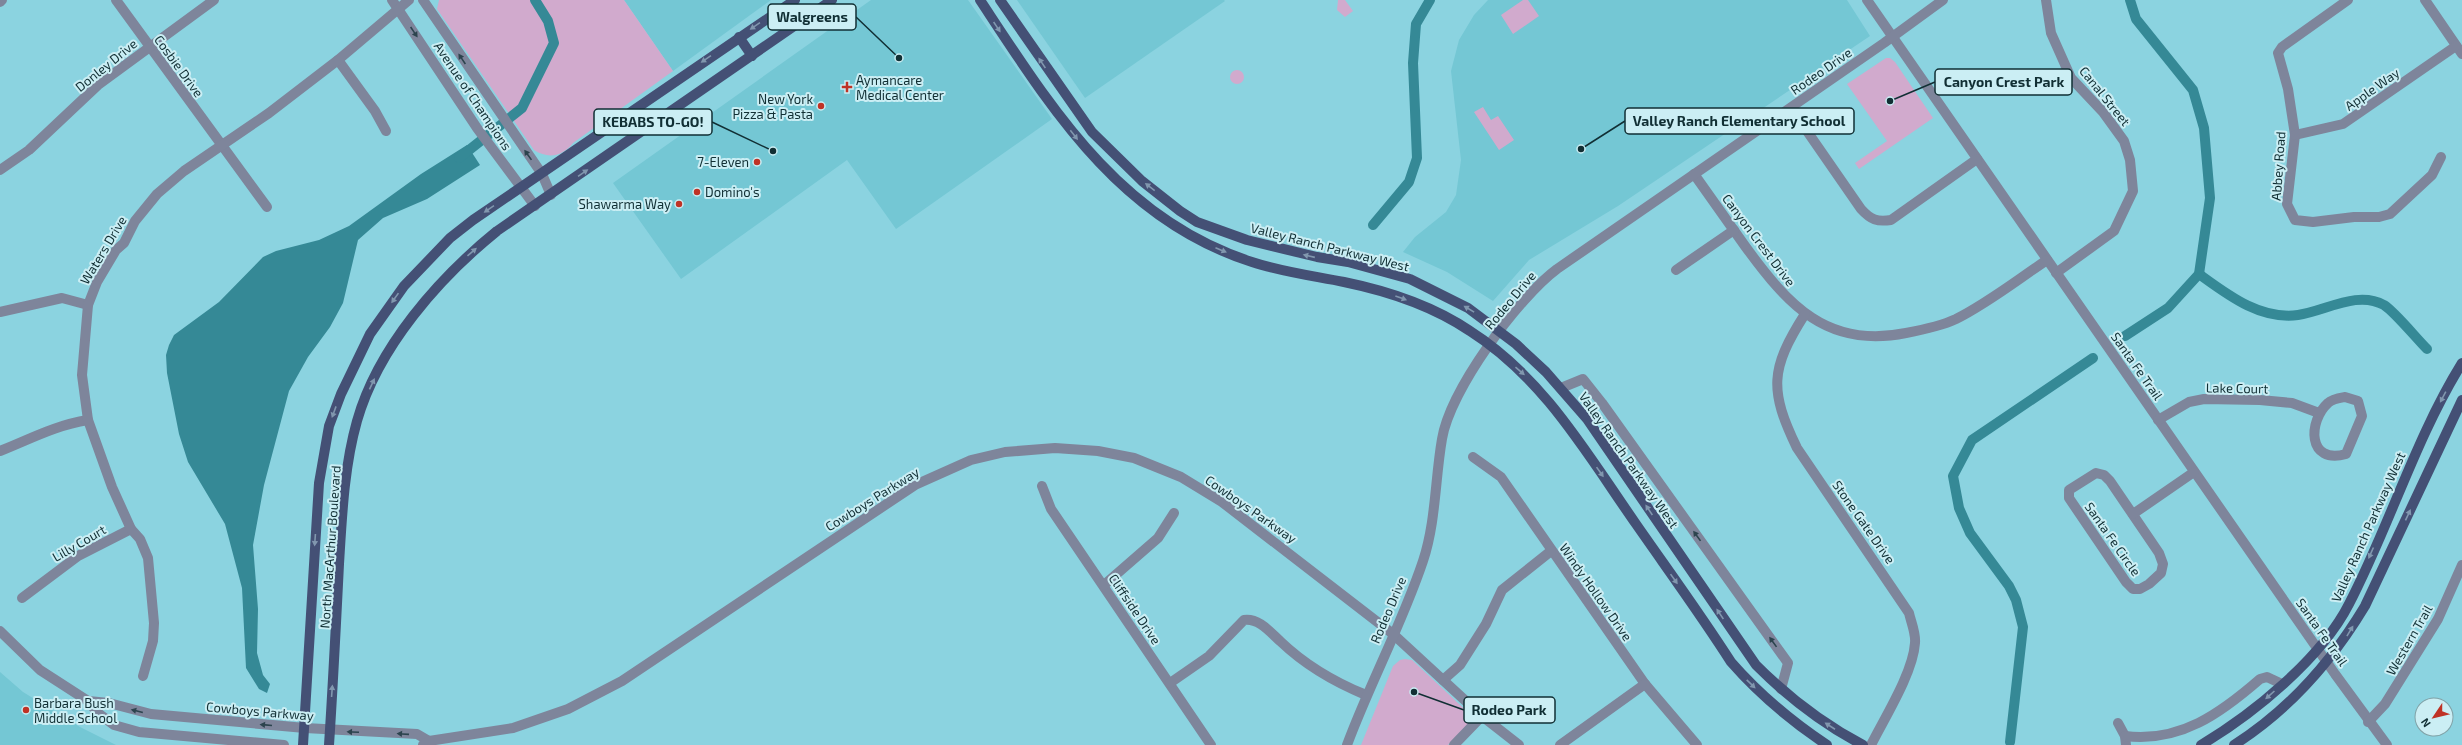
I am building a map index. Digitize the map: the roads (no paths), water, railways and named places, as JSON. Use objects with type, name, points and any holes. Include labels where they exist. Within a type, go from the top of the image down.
[{"type":"main road","name":"North MacArthur Boulevard","points":[[303,745],[319,483],[329,426],[341,394],[370,334],[404,286],[450,238],[473,220],[795,0]]},
{"type":"main road","name":"North MacArthur Boulevard","points":[[329,745],[346,473],[357,420],[370,387],[402,332],[445,279],[470,253],[535,206],[832,0]]},
{"type":"main road","points":[[980,0],[1051,103],[1098,163],[1136,198],[1174,225],[1208,244],[1252,262],[1378,289],[1445,316],[1491,345],[1540,390],[1562,416],[1736,668],[1761,694],[1798,726],[1827,745]]},
{"type":"main road","name":"Valley Ranch Parkway West","points":[[1000,0],[1080,118],[1110,152],[1180,211],[1193,220],[1262,245],[1348,262],[1410,279],[1443,295],[1480,316],[1516,344],[1561,388],[1588,419],[1756,665],[1781,689],[1828,725],[1864,745]]},
{"type":"main road","points":[[739,37],[752,56]]},
{"type":"main road","points":[[1051,103],[1064,95]]},
{"type":"main road","points":[[1174,225],[1180,211]]},
{"type":"main road","points":[[1186,232],[1193,220]]},
{"type":"main road","name":"Valley Ranch Parkway West","points":[[2201,745],[2255,709],[2282,684],[2317,648],[2348,605],[2424,434],[2462,363]]},
{"type":"main road","points":[[2234,745],[2263,725],[2327,662],[2365,606],[2462,400]]},
{"type":"main road","points":[[1616,495],[1632,484]]},
{"type":"main road","points":[[1720,646],[1735,636]]},
{"type":"street","name":"Cosbie Drive","points":[[116,0],[267,207]]},
{"type":"street","name":"Donley Drive","points":[[0,170],[30,150],[98,84],[214,0]]},
{"type":"street","name":"Waters Drive","points":[[143,676],[153,641],[154,599],[148,558],[140,539],[131,529],[112,487],[88,420],[82,371],[88,305],[97,282],[116,250],[124,243],[135,221],[157,194],[184,171],[222,146],[338,60],[395,4],[409,0]]},
{"type":"street","name":"Avenue of Champions","points":[[423,0],[500,115],[542,174],[551,195]]},
{"type":"street","name":"Santa Fe Trail","points":[[1867,0],[2368,722],[2387,745]]},
{"type":"street","name":"Rodeo Drive","points":[[1347,745],[1423,560],[1431,523],[1444,427],[1453,404],[1469,375],[1522,303],[1543,280],[1893,37],[1943,0]]},
{"type":"street","name":"Canal Street","points":[[2046,0],[2051,33],[2071,78],[2103,112],[2124,141],[2130,160],[2133,191],[2114,231],[2056,273]]},
{"type":"street","name":"Abbey Road","points":[[2348,0],[2282,47],[2278,53],[2288,88],[2294,134],[2287,204],[2295,220],[2313,222],[2354,217],[2379,217],[2390,214],[2432,175],[2441,157]]},
{"type":"street","points":[[2427,1],[2459,50]]},
{"type":"street","name":"Avenue of Champions","points":[[395,4],[477,128],[535,206]]},
{"type":"street","name":"Apple Way","points":[[2294,134],[2343,124],[2459,50]]},
{"type":"street","points":[[338,60],[374,111],[386,131]]},
{"type":"street","points":[[1790,108],[1861,209],[1869,218],[1878,222],[1891,220],[1977,159]]},
{"type":"street","name":"Canyon Crest Drive","points":[[1694,174],[1768,277],[1787,299],[1805,314],[1830,328],[1852,334],[1887,337],[1918,331],[1954,320],[2047,260]]},
{"type":"street","points":[[1676,270],[1734,230]]},
{"type":"street","points":[[0,312],[62,298],[88,305]]},
{"type":"street","name":"Stone Gate Drive","points":[[1805,314],[1787,343],[1781,358],[1777,379],[1778,392],[1785,422],[1797,448],[1909,613],[1914,633],[1915,643],[1911,665],[1871,745]]},
{"type":"street","points":[[1561,388],[1583,379],[1602,403],[1788,662],[1781,689]]},
{"type":"street","points":[[2345,396],[2358,401],[2362,416],[2346,454],[2329,457],[2324,455],[2318,448],[2315,432],[2319,413],[2333,399],[2345,396]]},
{"type":"street","name":"Lake Court","points":[[2158,420],[2189,402],[2204,400],[2260,400],[2292,403],[2319,413]]},
{"type":"street","points":[[0,451],[52,428],[88,420]]},
{"type":"street","name":"Cowboys Parkway","points":[[88,701],[109,703],[151,714],[330,730],[417,734],[426,743],[513,728],[568,709],[622,681],[915,485],[963,463],[1005,452],[1055,448],[1098,451],[1134,458],[1181,477],[1222,502],[1392,634],[1482,716],[1519,745]]},
{"type":"street","name":"Windy Hollow Drive","points":[[1473,457],[1501,477],[1644,684],[1698,745]]},
{"type":"street","points":[[2133,514],[2194,472]]},
{"type":"street","name":"Santa Fe Circle","points":[[2096,473],[2104,475],[2110,481],[2133,514],[2159,552],[2163,564],[2161,573],[2140,589],[2133,589],[2126,582],[2069,498],[2069,490],[2096,473]]},
{"type":"street","name":"Cliffside Drive","points":[[1042,486],[1051,509],[1104,585],[1211,745]]},
{"type":"street","points":[[1104,585],[1158,538],[1174,513]]},
{"type":"street","name":"Lilly Court","points":[[22,598],[78,556],[131,529]]},
{"type":"street","points":[[1443,680],[1460,665],[1486,624],[1502,590],[1552,551]]},
{"type":"street","name":"Western Trail","points":[[2368,722],[2385,704],[2438,619],[2462,565]]},
{"type":"street","points":[[1170,684],[1209,656],[1244,620],[1251,619],[1265,627],[1286,646],[1326,676],[1366,696]]},
{"type":"street","name":"Cowboys Parkway","points":[[0,631],[40,670],[88,701],[98,713],[114,725],[138,732],[284,745]]},
{"type":"street","points":[[2118,723],[2126,741],[2152,738],[2181,731],[2218,713],[2260,679],[2267,677],[2282,684]]},
{"type":"street","points":[[1560,745],[1644,684]]},
{"type":"street","points":[[1454,745],[1482,716]]},
{"type":"waterway","points":[[459,158],[522,108],[554,43],[548,21],[535,0]]},
{"type":"waterway","points":[[1373,225],[1409,182],[1417,158],[1413,63],[1416,24],[1430,0]]},
{"type":"waterway","points":[[2125,336],[2168,308],[2199,274],[2210,198],[2204,128],[2193,90],[2136,19],[2130,0]]},
{"type":"waterway","points":[[2199,274],[2233,298],[2258,310],[2271,314],[2284,316],[2298,315],[2341,303],[2363,300],[2374,301],[2389,308],[2427,349]]},
{"type":"waterway","points":[[2010,742],[2023,627],[2016,600],[2009,586],[1970,533],[1959,508],[1953,476],[1972,440],[2093,358]]},
{"type":"place","name":"Walgreens","points":[[899,58]]},
{"type":"place","name":"Aymancare Medical Center","points":[[847,87]]},
{"type":"place","name":"Canyon Crest Park","points":[[1890,101]]},
{"type":"place","name":"New York Pizza & Pasta","points":[[821,106]]},
{"type":"place","name":"Valley Ranch Elementary School","points":[[1581,149]]},
{"type":"place","name":"KEBABS TO-GO!","points":[[773,151]]},
{"type":"place","name":"7-Eleven","points":[[757,162]]},
{"type":"place","name":"Domino's","points":[[697,192]]},
{"type":"place","name":"Shawarma Way","points":[[679,204]]},
{"type":"place","name":"Rodeo Park","points":[[1414,692]]},
{"type":"place","name":"Barbara Bush Middle School","points":[[26,710]]}]
